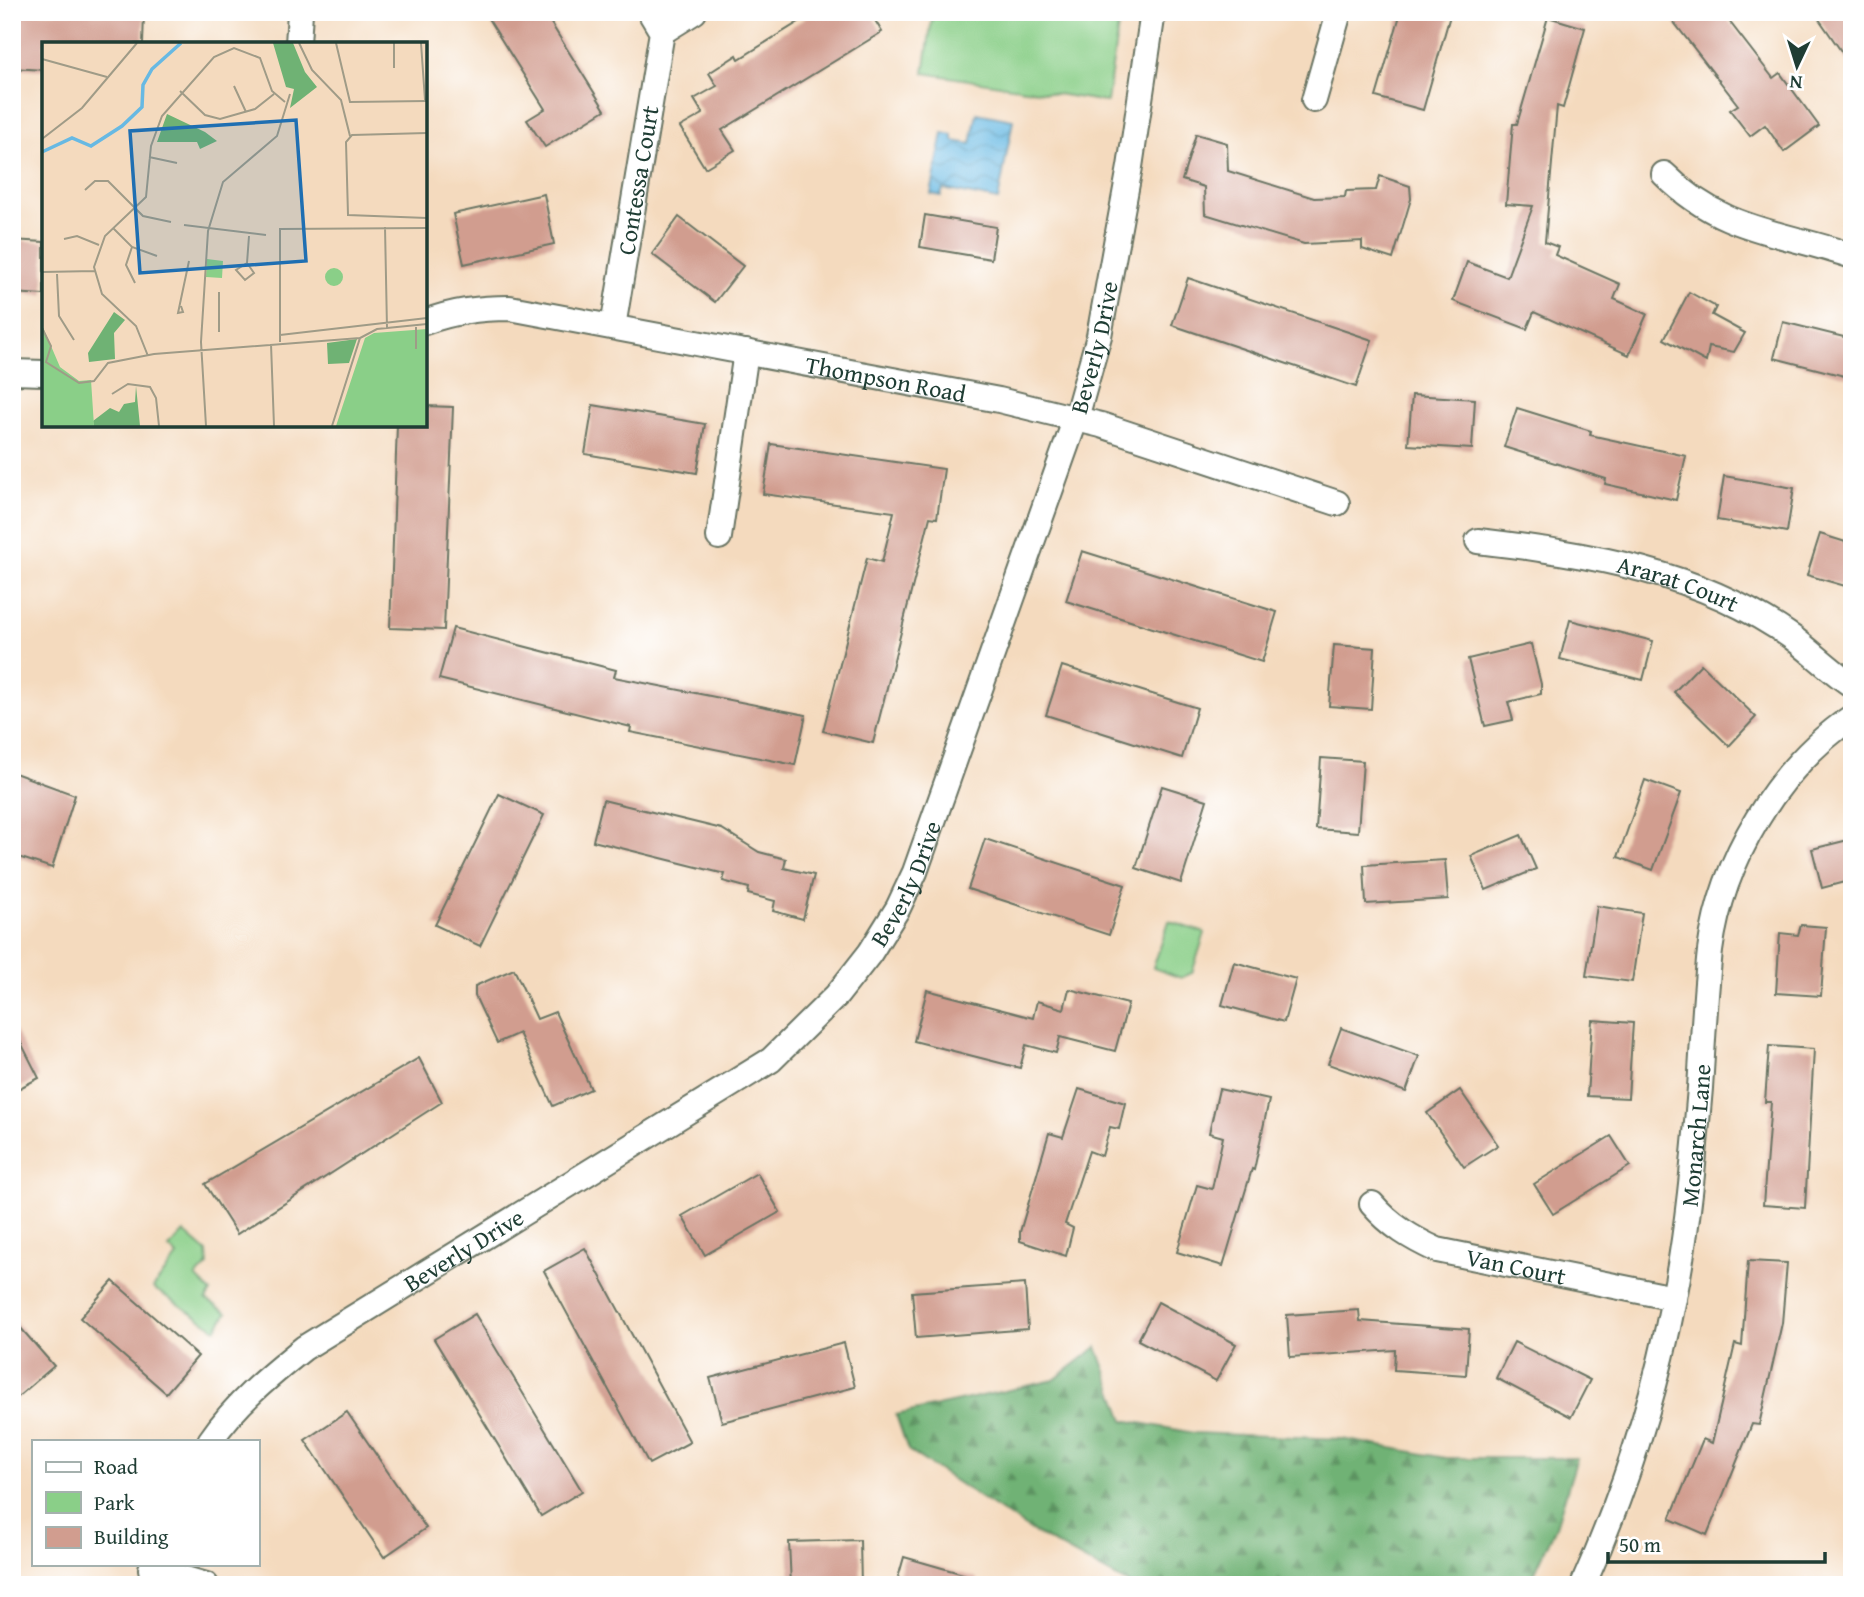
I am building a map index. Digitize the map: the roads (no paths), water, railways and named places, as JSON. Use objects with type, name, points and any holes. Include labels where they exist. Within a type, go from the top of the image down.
[{"type":"street","points":[[298,42],[300,12]]},
{"type":"street","name":"Contessa Court","points":[[613,327],[656,22],[694,12]]},
{"type":"street","name":"Beverly Drive","points":[[211,1440],[252,1390],[304,1348],[771,1060],[837,995],[870,953],[898,908],[915,872],[1076,418],[1099,336],[1130,167],[1153,12]]},
{"type":"street","points":[[1314,100],[1339,12]]},
{"type":"street","points":[[1664,174],[1707,209],[1739,225],[1852,256]]},
{"type":"street","name":"Thompson Road","points":[[427,321],[447,314],[481,308],[510,308],[999,400],[1076,418],[1337,503]]},
{"type":"street","points":[[719,537],[746,352]]},
{"type":"street","points":[[12,372],[42,373]]},
{"type":"street","name":"Ararat Court","points":[[1478,541],[1567,552],[1641,568],[1699,588],[1793,638],[1852,685]]},
{"type":"street","name":"Monarch Lane","points":[[1583,1585],[1618,1501],[1648,1410],[1674,1298],[1692,1185],[1711,948],[1723,895],[1742,849],[1768,802],[1801,759],[1852,717]]},
{"type":"street","name":"Van Court","points":[[1372,1204],[1385,1219],[1410,1238],[1437,1250],[1674,1298]]},
{"type":"street","points":[[150,1572],[206,1585]]},
{"type":"water","points":[[977,113],[1013,120],[998,200],[943,189],[941,196],[931,194],[943,133],[953,135],[953,141],[971,144]]}]
